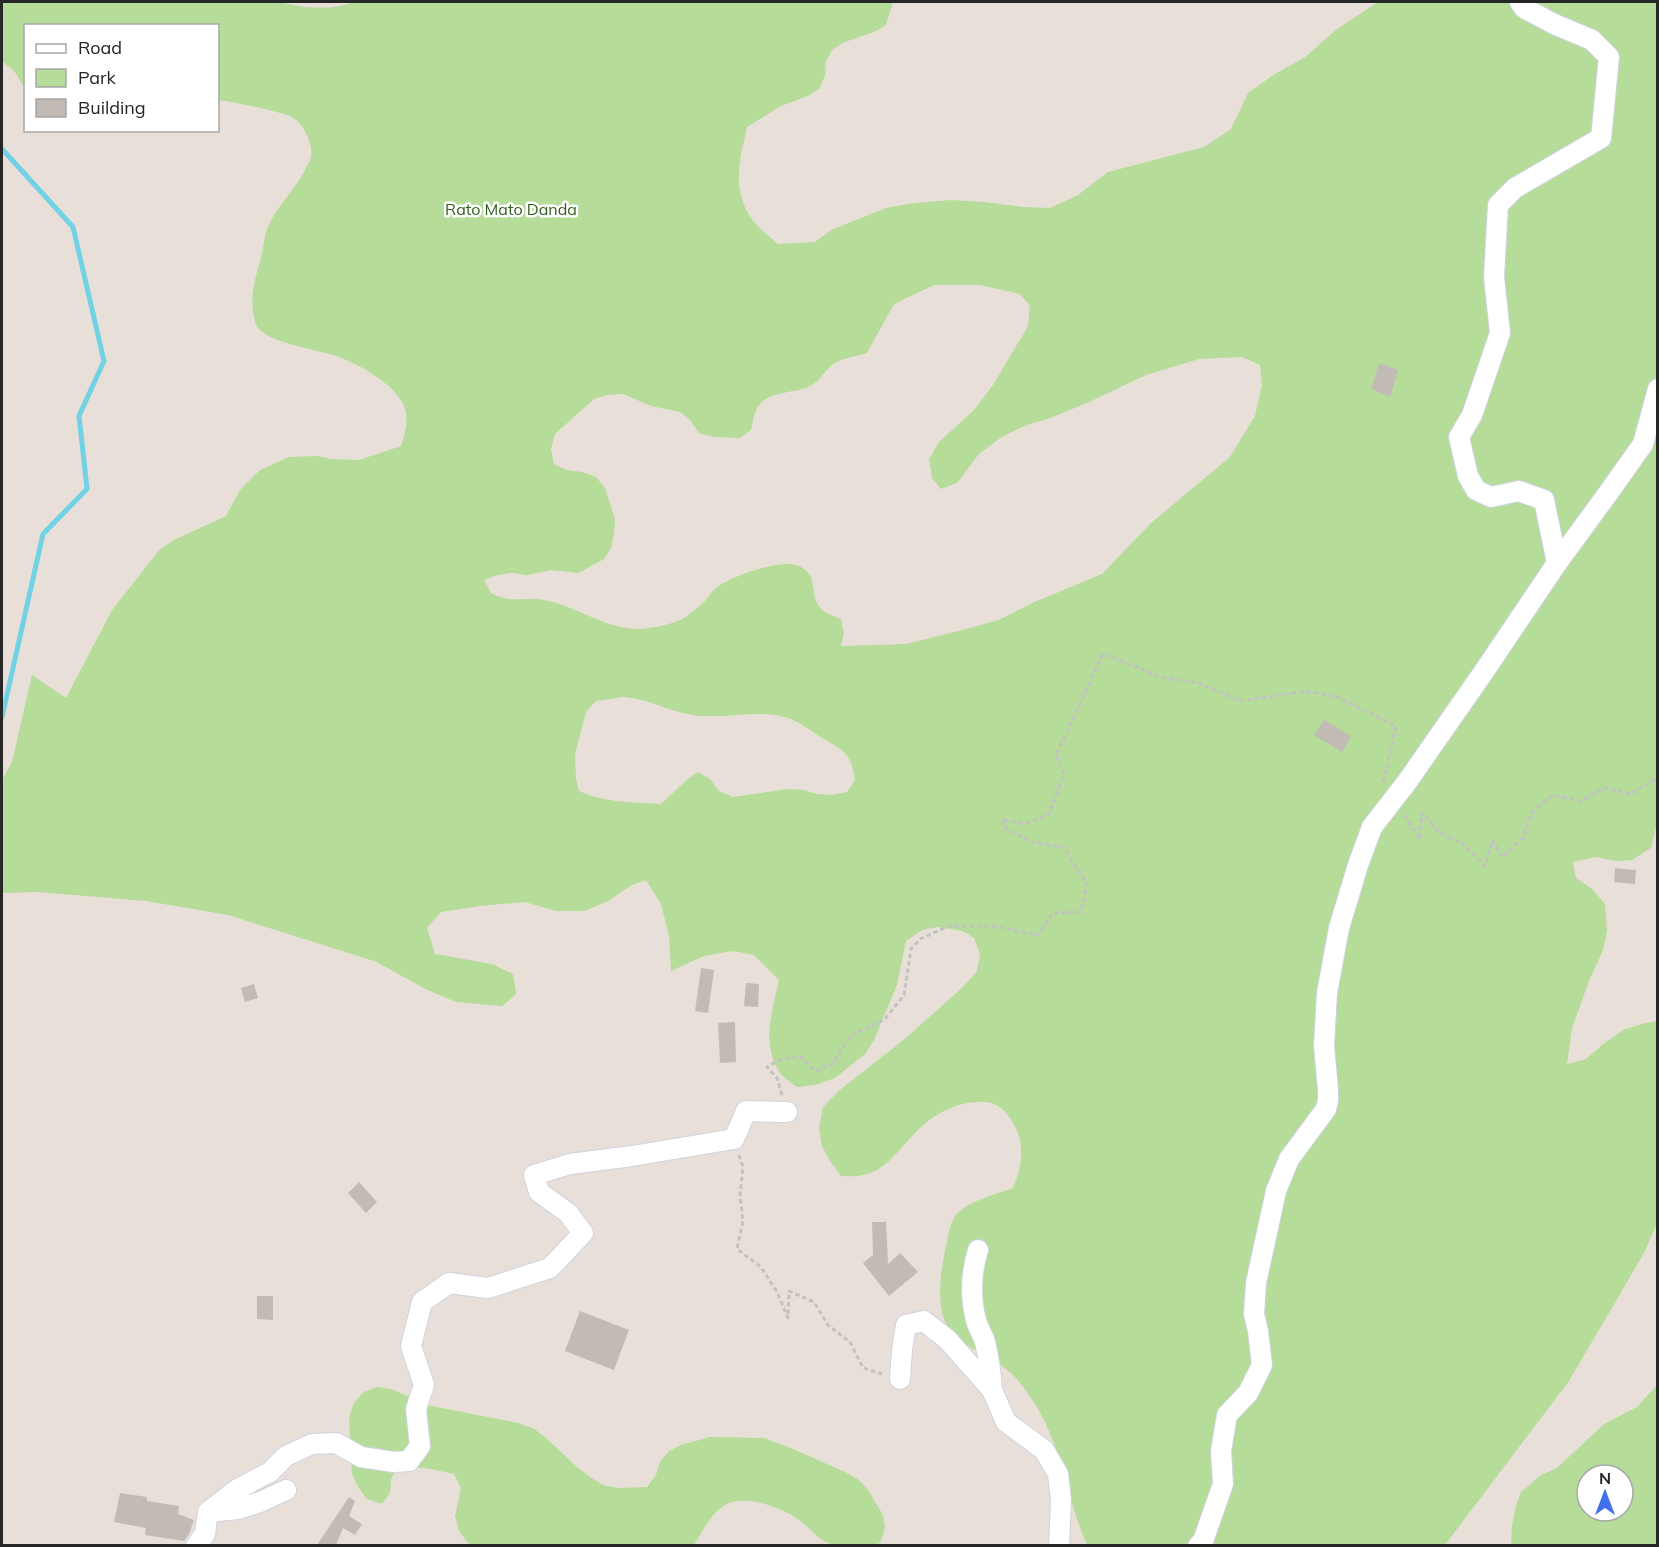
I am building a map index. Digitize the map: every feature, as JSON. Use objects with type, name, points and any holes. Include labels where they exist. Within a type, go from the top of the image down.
[{"type":"street","points":[[1520,2],[1524,8],[1554,24],[1592,40],[1609,57],[1601,138],[1515,188],[1498,205],[1494,278],[1500,333],[1472,415],[1459,436],[1468,476],[1476,490],[1491,497],[1519,491],[1544,500],[1557,563]]},
{"type":"street","points":[[1198,1545],[1203,1541],[1223,1484],[1221,1451],[1227,1414],[1248,1393],[1262,1365],[1254,1314],[1256,1283],[1276,1191],[1289,1159],[1326,1109],[1328,1100],[1324,1046],[1327,993],[1339,928],[1372,827],[1387,794],[1407,782],[1557,563],[1643,444],[1658,389]]},
{"type":"street","points":[[196,1545],[205,1534],[208,1512],[236,1490],[270,1472],[286,1456],[312,1444],[336,1443],[361,1457],[394,1462],[409,1461],[420,1446],[416,1409],[424,1385],[411,1346],[422,1302],[449,1283],[488,1288],[550,1268],[583,1233],[568,1213],[539,1192],[534,1175],[570,1164],[734,1140],[746,1111],[787,1112]]},
{"type":"street","points":[[978,1250],[973,1264],[974,1303],[977,1322],[985,1340],[992,1390]]},
{"type":"street","points":[[900,1379],[906,1325],[924,1321],[947,1339],[992,1390],[1006,1422],[1044,1450],[1058,1474],[1061,1500],[1059,1545]]},
{"type":"street","points":[[208,1512],[238,1509],[286,1490]]},
{"type":"path","points":[[787,1112],[777,1078],[767,1067],[779,1060],[800,1056],[815,1071],[832,1064],[850,1036],[885,1019],[904,995],[911,949],[920,939],[949,926],[994,926],[1038,934],[1053,913],[1081,912],[1087,884],[1063,847],[1032,842],[1003,827],[1003,819],[1025,824],[1049,814],[1064,772],[1056,754],[1103,654],[1161,677],[1198,683],[1240,702],[1306,691],[1337,697],[1396,726],[1387,794],[1420,839],[1422,813],[1440,832],[1465,845],[1485,866],[1493,840],[1502,857],[1523,838],[1531,813],[1553,795],[1580,801],[1605,788],[1631,794],[1654,780],[1658,771]]},
{"type":"path","points":[[734,1140],[743,1167],[740,1195],[743,1221],[737,1249],[761,1267],[777,1292],[788,1318],[789,1290],[814,1302],[828,1325],[850,1342],[863,1368],[900,1379]]},
{"type":"green space","name":"Rato Mato Danda","points":[[2,2],[278,2],[325,8],[353,2],[893,2],[886,25],[833,49],[826,61],[825,75],[820,88],[808,96],[781,106],[747,127],[739,173],[741,195],[751,218],[778,244],[815,242],[831,230],[886,208],[915,203],[951,200],[1050,208],[1078,195],[1108,172],[1204,147],[1231,129],[1248,93],[1275,74],[1304,58],[1337,29],[1378,2],[1657,2],[1657,824],[1651,848],[1632,860],[1616,861],[1595,857],[1573,862],[1576,878],[1592,889],[1605,904],[1607,931],[1603,950],[1572,1028],[1567,1064],[1586,1059],[1623,1030],[1657,1021],[1657,1223],[1644,1253],[1569,1381],[1445,1545],[1087,1545],[1052,1438],[1035,1404],[1022,1385],[1010,1373],[970,1347],[950,1330],[942,1310],[941,1274],[954,1218],[971,1204],[1013,1188],[1016,1180],[1021,1147],[1017,1131],[1009,1117],[1000,1107],[989,1102],[955,1106],[926,1123],[880,1168],[861,1175],[841,1176],[822,1146],[819,1128],[823,1107],[841,1089],[906,1038],[965,985],[977,971],[980,954],[974,938],[963,931],[938,927],[922,930],[906,941],[897,985],[874,1040],[865,1054],[835,1078],[815,1085],[797,1087],[782,1075],[771,1053],[771,1016],[779,980],[754,955],[733,951],[704,956],[671,971],[669,936],[661,904],[646,880],[632,885],[608,901],[585,911],[556,911],[525,902],[441,912],[427,928],[435,954],[492,964],[513,974],[516,994],[502,1006],[456,1002],[425,989],[377,962],[228,915],[146,901],[38,892],[2,893],[2,780],[12,762],[32,675],[66,698],[112,610],[160,549],[226,516],[240,490],[260,470],[289,457],[317,456],[359,460],[401,446],[407,418],[397,395],[373,374],[336,356],[274,339],[259,329],[257,325],[252,297],[266,233],[271,220],[308,165],[311,146],[304,130],[297,121],[287,115],[219,100],[219,24],[24,24],[24,86],[14,71],[2,61]],"holes":[[[934,285],[980,285],[1020,294],[1030,306],[1028,326],[993,385],[974,410],[939,442],[929,459],[932,478],[941,489],[957,483],[979,454],[1003,436],[1087,403],[1146,375],[1199,359],[1242,357],[1260,365],[1262,385],[1255,416],[1230,457],[1150,524],[1102,574],[1030,604],[1001,619],[906,644],[841,646],[844,633],[841,619],[820,608],[809,574],[799,566],[791,564],[769,566],[734,578],[717,587],[703,603],[684,618],[645,629],[616,626],[549,601],[509,599],[491,593],[484,580],[497,575],[512,573],[527,575],[551,570],[578,573],[604,559],[611,548],[615,519],[605,488],[596,477],[567,470],[554,464],[551,449],[555,434],[594,399],[623,394],[651,406],[680,412],[691,421],[699,433],[713,437],[740,438],[751,430],[756,409],[765,400],[777,394],[808,387],[835,363],[867,353],[894,304]],[[632,698],[693,715],[762,714],[789,719],[805,726],[842,751],[852,764],[855,780],[847,792],[832,795],[788,789],[733,797],[719,791],[710,779],[698,772],[661,804],[609,800],[579,791],[575,754],[586,712],[596,701]]]},
{"type":"green space","points":[[1657,1385],[1657,1545],[1511,1545],[1512,1525],[1521,1492],[1541,1475],[1557,1468],[1604,1424],[1637,1407]]},
{"type":"green space","points":[[377,1387],[391,1389],[431,1406],[519,1423],[534,1429],[590,1477],[603,1485],[618,1488],[647,1487],[656,1475],[660,1462],[669,1451],[681,1445],[710,1437],[764,1438],[859,1480],[883,1515],[885,1528],[880,1543],[857,1546],[834,1545],[818,1537],[801,1521],[781,1510],[762,1503],[742,1501],[733,1502],[720,1509],[711,1518],[694,1545],[473,1545],[468,1543],[459,1531],[455,1516],[461,1488],[454,1474],[426,1468],[398,1467],[391,1479],[390,1493],[382,1504],[367,1499],[358,1487],[352,1474],[349,1417],[354,1403],[364,1392]]},
{"type":"building","points":[[1379,363],[1398,370],[1390,397],[1371,389]]},
{"type":"building","points":[[1324,720],[1351,736],[1342,752],[1314,735]]},
{"type":"building","points":[[1615,868],[1636,870],[1635,884],[1614,882]]},
{"type":"building","points":[[701,968],[714,970],[708,1013],[695,1011]]},
{"type":"building","points":[[746,983],[759,984],[758,1007],[744,1006]]},
{"type":"building","points":[[254,984],[258,998],[245,1002],[241,988]]},
{"type":"building","points":[[735,1022],[736,1062],[720,1063],[718,1023]]},
{"type":"building","points":[[359,1182],[377,1202],[366,1213],[348,1193]]},
{"type":"building","points":[[872,1222],[886,1222],[888,1264],[900,1253],[918,1272],[889,1296],[863,1263],[873,1255]]},
{"type":"building","points":[[257,1296],[273,1296],[273,1320],[257,1319]]},
{"type":"building","points":[[580,1311],[629,1330],[614,1370],[565,1351]]},
{"type":"building","points":[[120,1493],[147,1497],[147,1501],[179,1506],[178,1514],[194,1520],[189,1534],[184,1541],[145,1535],[146,1528],[114,1522]]},
{"type":"building","points":[[349,1497],[355,1501],[349,1516],[362,1524],[355,1535],[343,1528],[336,1545],[317,1545]]},
{"type":"waterway","points":[[2,149],[73,227],[104,361],[79,416],[87,489],[43,534],[2,717]]}]
